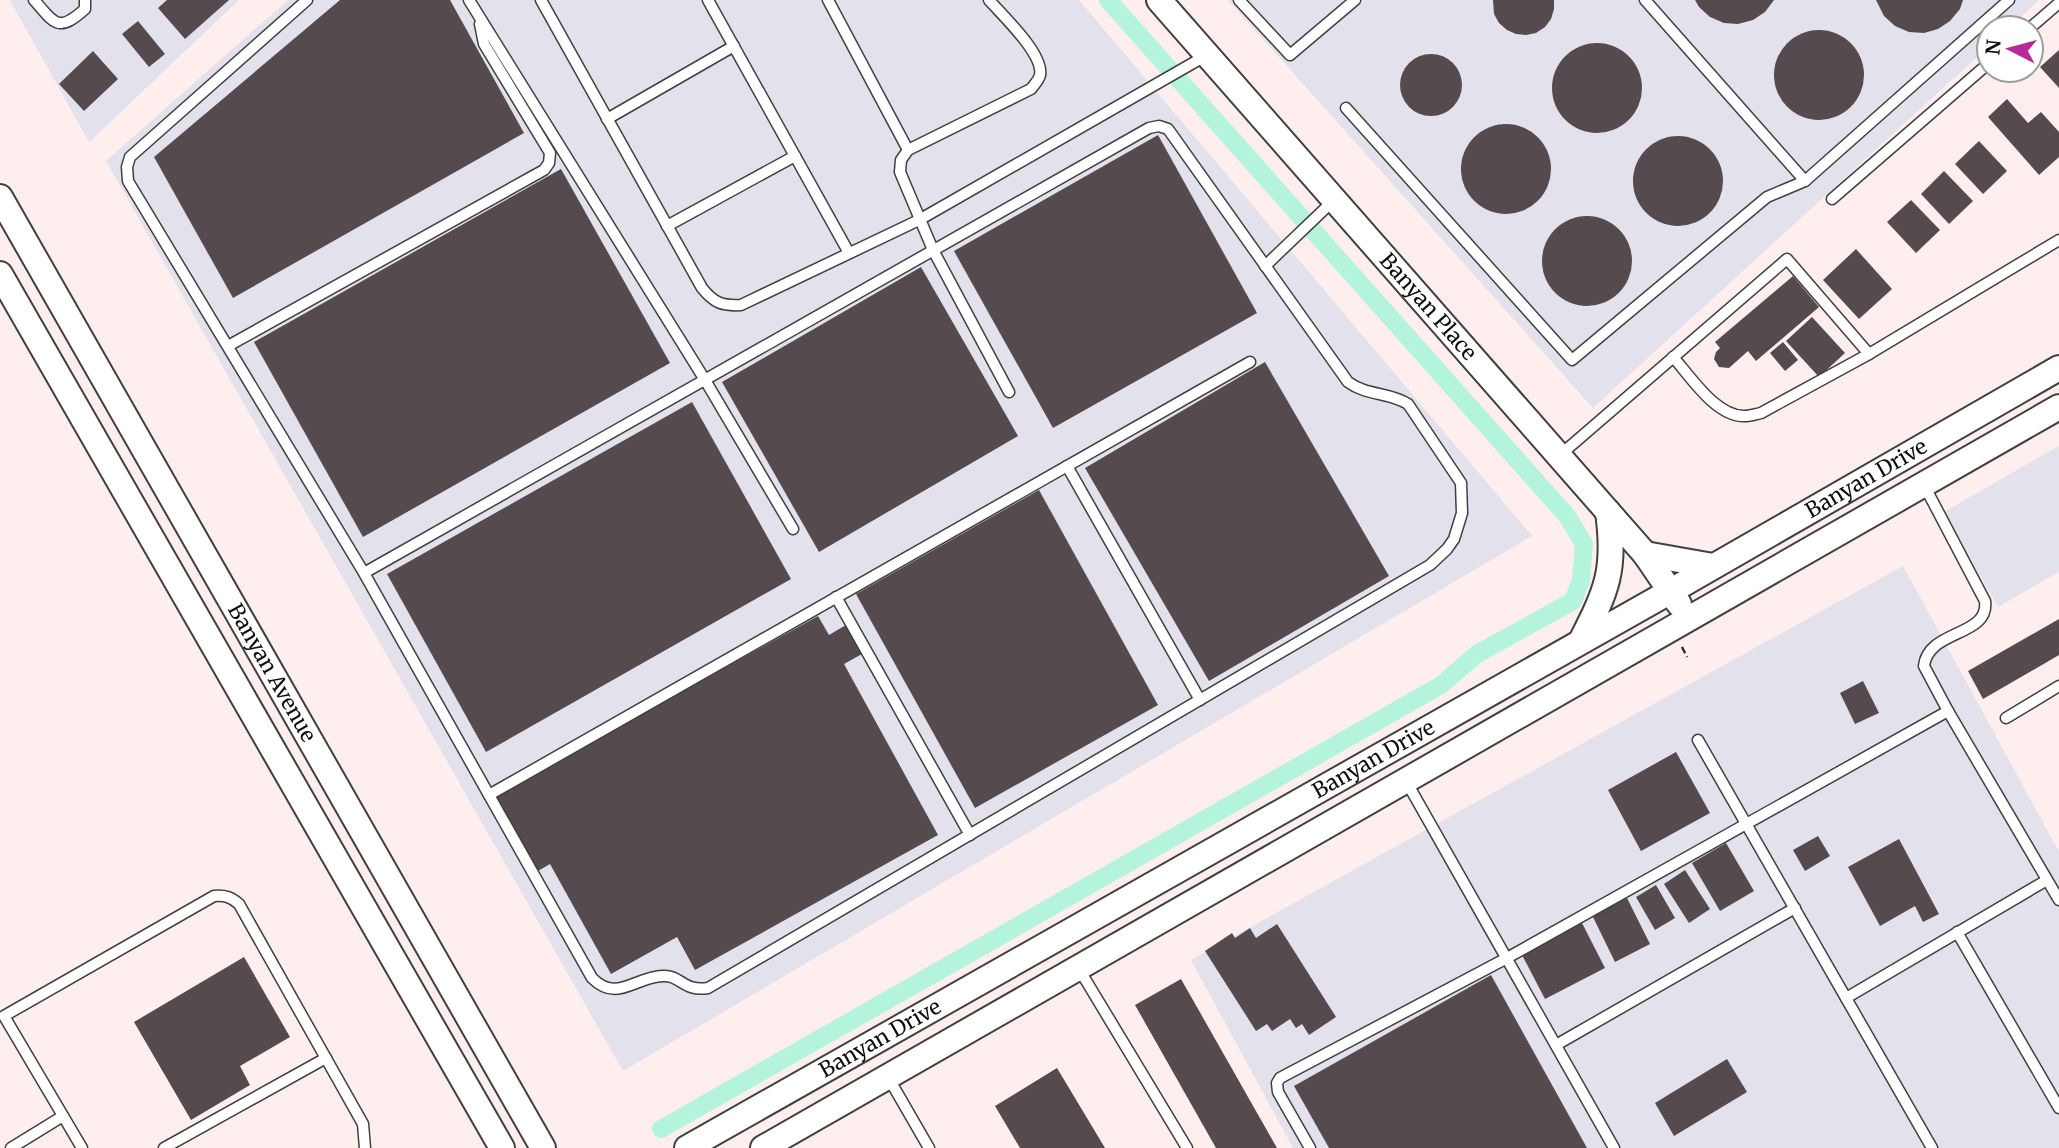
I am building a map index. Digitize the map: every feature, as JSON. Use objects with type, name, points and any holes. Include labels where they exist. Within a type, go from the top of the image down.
[{"type":"street","name":"Banyan Place","points":[[1159,0],[1199,60],[1327,206],[1559,456],[1645,554],[1688,620]]},
{"type":"street","name":"Banyan Avenue","points":[[0,197],[539,1140]]},
{"type":"street","name":"Banyan Avenue","points":[[0,274],[502,1148]]},
{"type":"street","name":"Banyan Drive","points":[[687,1148],[1671,591],[2059,368]]},
{"type":"street","name":"Banyan Drive","points":[[763,1148],[2059,407]]},
{"type":"street","points":[[1581,641],[1602,600],[1611,565],[1612,542],[1607,511]]},
{"type":"street","points":[[1645,554],[1713,566]]},
{"type":"street","points":[[539,1140],[564,1148]]},
{"type":"lane","points":[[34,0],[56,23],[64,24],[85,9],[85,0]]},
{"type":"lane","points":[[307,0],[130,158],[127,167],[128,181],[364,573],[593,978],[602,988],[613,991],[662,975],[672,976],[685,986],[698,990],[708,988],[1430,565],[1454,539],[1462,513],[1461,483],[1408,404],[1396,396],[1358,390],[1348,382],[1168,129],[1159,127],[1149,128],[364,573]]},
{"type":"lane","points":[[469,0],[705,380],[793,529]]},
{"type":"lane","points":[[541,0],[702,289],[713,301],[725,306],[741,305],[919,220],[1199,60]]},
{"type":"lane","points":[[708,0],[849,253]]},
{"type":"lane","points":[[828,0],[908,150]]},
{"type":"lane","points":[[989,0],[1031,49],[1040,64],[1040,76],[1031,89],[908,150],[901,160],[900,172],[933,250],[1009,392]]},
{"type":"lane","points":[[1239,0],[1290,55],[1355,0]]},
{"type":"lane","points":[[1645,0],[1805,181]]},
{"type":"lane","points":[[1346,108],[1572,360],[1767,197],[1805,181],[2009,0]]},
{"type":"lane","points":[[2045,15],[2059,3]]},
{"type":"lane","points":[[228,346],[544,170],[549,163],[550,153],[484,44],[479,16]]},
{"type":"lane","points":[[607,119],[734,46]]},
{"type":"lane","points":[[1832,199],[1975,75]]},
{"type":"lane","points":[[667,226],[794,156]]},
{"type":"lane","points":[[1265,266],[1327,206]]},
{"type":"lane","points":[[1673,357],[1717,407],[1730,414],[1744,416],[1761,413],[1869,354],[2059,240]]},
{"type":"lane","points":[[1559,456],[1787,259],[1869,354]]},
{"type":"lane","points":[[489,795],[1250,362]]},
{"type":"lane","points":[[1067,466],[1200,700]]},
{"type":"lane","points":[[1924,484],[1985,601],[1986,609],[1981,620],[1935,645],[1925,658],[1924,666],[2059,900]]},
{"type":"lane","points":[[836,597],[970,835]]},
{"type":"lane","points":[[2006,718],[2059,686]]},
{"type":"lane","points":[[1310,1148],[1278,1092],[1277,1083],[1280,1078],[1507,958],[1948,711]]},
{"type":"lane","points":[[1698,740],[1932,1148]]},
{"type":"lane","points":[[1406,781],[1614,1148]]},
{"type":"lane","points":[[1846,998],[2047,880]]},
{"type":"lane","points":[[82,1148],[2,1018],[214,896],[223,895],[239,904],[326,1058],[363,1124],[365,1148]]},
{"type":"lane","points":[[1556,1045],[1795,908]]},
{"type":"lane","points":[[1957,933],[2059,1108]]},
{"type":"lane","points":[[1078,968],[1187,1148]]},
{"type":"lane","points":[[164,1148],[326,1058]]},
{"type":"lane","points":[[888,1077],[929,1148]]},
{"type":"lane","points":[[11,1148],[64,1116]]},
{"type":"shaded area","points":[[10,0],[239,0],[89,142]]},
{"type":"shaded area","points":[[288,0],[1079,0],[1532,536],[623,1071],[106,161]]},
{"type":"shaded area","points":[[1228,0],[2039,0],[2024,14],[1975,14],[1975,59],[1593,408]]},
{"type":"shaded area","points":[[2059,446],[2059,572],[1998,607],[1944,512]]},
{"type":"shaded area","points":[[1903,566],[2059,852],[2059,1148],[1293,1148],[1191,960]]},
{"type":"building","points":[[167,0],[229,0],[185,39],[158,8]]},
{"type":"building","points":[[340,0],[450,0],[524,133],[233,298],[154,157]]},
{"type":"building","points":[[1493,0],[1554,0],[1554,9],[1545,27],[1536,33],[1516,34],[1499,23],[1494,14]]},
{"type":"building","points":[[1695,0],[1774,0],[1765,12],[1753,20],[1738,24],[1724,23],[1710,17]]},
{"type":"building","points":[[1876,0],[1963,0],[1960,9],[1950,21],[1938,29],[1924,33],[1909,32],[1895,26],[1884,16]]},
{"type":"building","points":[[138,21],[165,54],[149,67],[122,34]]},
{"type":"building","points":[[1819,30],[1836,34],[1851,43],[1860,58],[1864,75],[1860,92],[1851,107],[1836,116],[1819,120],[1802,116],[1787,107],[1778,92],[1774,75],[1778,58],[1787,43],[1802,34]]},
{"type":"building","points":[[1597,43],[1614,47],[1629,56],[1638,71],[1642,88],[1638,105],[1629,120],[1614,129],[1597,133],[1580,129],[1565,120],[1556,105],[1552,88],[1556,71],[1565,56],[1580,47]]},
{"type":"building","points":[[2059,50],[2059,88],[2045,73],[2045,63]]},
{"type":"building","points":[[93,51],[118,79],[84,111],[59,84]]},
{"type":"building","points":[[1431,54],[1443,56],[1453,63],[1460,73],[1460,97],[1453,107],[1443,114],[1431,116],[1419,114],[1409,107],[1402,97],[1400,85],[1402,73],[1409,63],[1419,56]]},
{"type":"building","points":[[2007,99],[2028,123],[2041,112],[2059,132],[2059,157],[2039,175],[1988,117]]},
{"type":"building","points":[[1506,124],[1523,128],[1538,137],[1547,152],[1551,169],[1547,186],[1538,201],[1523,210],[1506,214],[1489,210],[1474,201],[1465,186],[1461,169],[1465,152],[1474,137],[1489,128]]},
{"type":"building","points":[[1158,135],[1257,313],[1053,428],[954,251]]},
{"type":"building","points":[[1678,136],[1695,140],[1710,149],[1719,164],[1723,181],[1719,198],[1710,213],[1695,222],[1678,226],[1661,222],[1646,213],[1637,198],[1633,181],[1637,164],[1646,149],[1661,140]]},
{"type":"building","points":[[1979,141],[2007,171],[1983,194],[1955,164]]},
{"type":"building","points":[[561,169],[670,363],[363,537],[254,342]]},
{"type":"building","points":[[1944,171],[1973,201],[1949,224],[1921,194]]},
{"type":"building","points":[[1911,200],[1940,230],[1916,253],[1887,222]]},
{"type":"building","points":[[1587,216],[1604,220],[1619,229],[1628,244],[1632,261],[1628,278],[1619,293],[1604,302],[1587,306],[1570,302],[1555,293],[1546,278],[1542,261],[1546,244],[1555,229],[1570,220]]},
{"type":"building","points":[[1856,249],[1892,289],[1859,319],[1823,280]]},
{"type":"building","points":[[921,267],[1018,436],[819,552],[722,382]]},
{"type":"building","points":[[1793,276],[1819,307],[1756,361],[1748,351],[1729,368],[1719,367],[1714,359],[1720,348],[1715,342]]},
{"type":"building","points":[[1812,317],[1845,353],[1819,377],[1786,341]]},
{"type":"building","points":[[1783,342],[1798,360],[1785,371],[1770,353]]},
{"type":"building","points":[[1265,362],[1389,576],[1209,681],[1085,468]]},
{"type":"building","points":[[692,402],[791,579],[486,752],[387,574]]},
{"type":"building","points":[[1039,490],[1158,705],[975,808],[856,594]]},
{"type":"building","points":[[818,616],[829,635],[846,625],[862,654],[844,664],[938,835],[695,970],[677,937],[611,974],[550,864],[538,871],[496,795]]},
{"type":"building","points":[[2059,619],[2059,655],[1983,699],[1968,671]]},
{"type":"building","points":[[1863,681],[1879,713],[1855,724],[1840,693]]},
{"type":"building","points":[[1676,752],[1710,813],[1641,851],[1608,790]]},
{"type":"building","points":[[1818,836],[1830,856],[1805,871],[1793,850]]},
{"type":"building","points":[[1899,839],[1939,914],[1923,922],[1915,906],[1880,926],[1848,867]]},
{"type":"building","points":[[1726,843],[1754,891],[1720,911],[1692,863]]},
{"type":"building","points":[[1685,870],[1710,909],[1689,923],[1664,884]]},
{"type":"building","points":[[1656,885],[1675,918],[1655,930],[1636,897]]},
{"type":"building","points":[[1627,898],[1650,944],[1615,962],[1592,915]]},
{"type":"building","points":[[1582,923],[1605,968],[1545,999],[1522,955]]},
{"type":"building","points":[[1277,924],[1336,1017],[1309,1035],[1302,1024],[1296,1028],[1290,1019],[1272,1031],[1267,1024],[1256,1031],[1205,951],[1232,933],[1235,938],[1250,928],[1256,938]]},
{"type":"building","points":[[244,957],[290,1037],[240,1066],[250,1085],[191,1120],[134,1022]]},
{"type":"building","points":[[1491,975],[1587,1148],[1329,1148],[1294,1086]]},
{"type":"building","points":[[1181,979],[1277,1148],[1216,1148],[1135,1005]]},
{"type":"building","points":[[1727,1059],[1747,1092],[1674,1136],[1655,1103]]},
{"type":"building","points":[[1057,1068],[1105,1148],[1020,1148],[995,1106]]},
{"type":"waterway","points":[[661,1129],[1441,685],[1477,654],[1573,601],[1581,580],[1584,544],[1567,516],[1108,0]]}]
